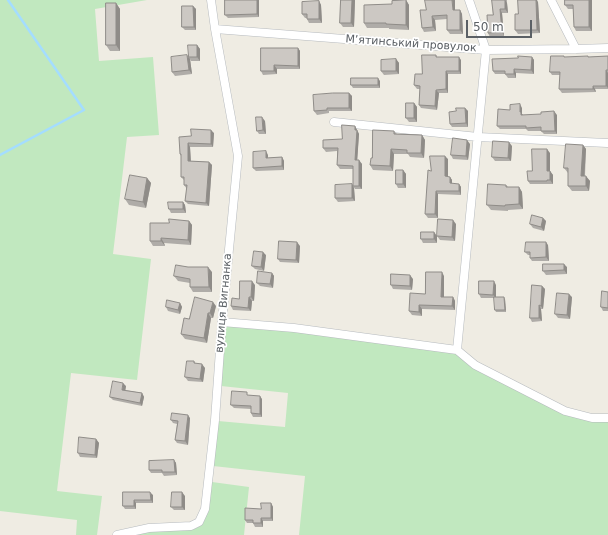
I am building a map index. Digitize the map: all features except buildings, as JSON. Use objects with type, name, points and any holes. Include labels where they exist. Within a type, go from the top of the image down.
[{"type":"street","name":"вулиця Вигнанка","points":[[117,535],[149,528],[192,526],[199,522],[205,509],[216,413],[222,322],[238,156],[211,0]]},
{"type":"street","points":[[458,350],[486,50],[469,0]]},
{"type":"street","points":[[551,0],[576,49]]},
{"type":"street","name":"Мʼятинський провулок","points":[[215,29],[486,50],[608,48]]},
{"type":"street","points":[[334,122],[478,137],[607,144]]},
{"type":"street","points":[[222,322],[294,328],[458,350],[475,365],[565,410],[592,418],[608,418]]},
{"type":"green space","points":[[0,0],[147,0],[95,9],[99,61],[153,57],[159,135],[127,137],[113,254],[151,259],[137,380],[71,373],[57,491],[102,496],[97,535],[76,535],[77,520],[0,511]]},
{"type":"green space","points":[[225,326],[294,331],[456,353],[564,413],[608,421],[608,535],[299,535],[305,476],[213,466],[218,421],[285,427],[288,393],[221,386]]},
{"type":"green space","points":[[212,482],[249,487],[244,535],[133,535],[150,531],[192,530],[202,525],[209,510]]},
{"type":"waterway","points":[[0,155],[84,110],[8,0]]}]
